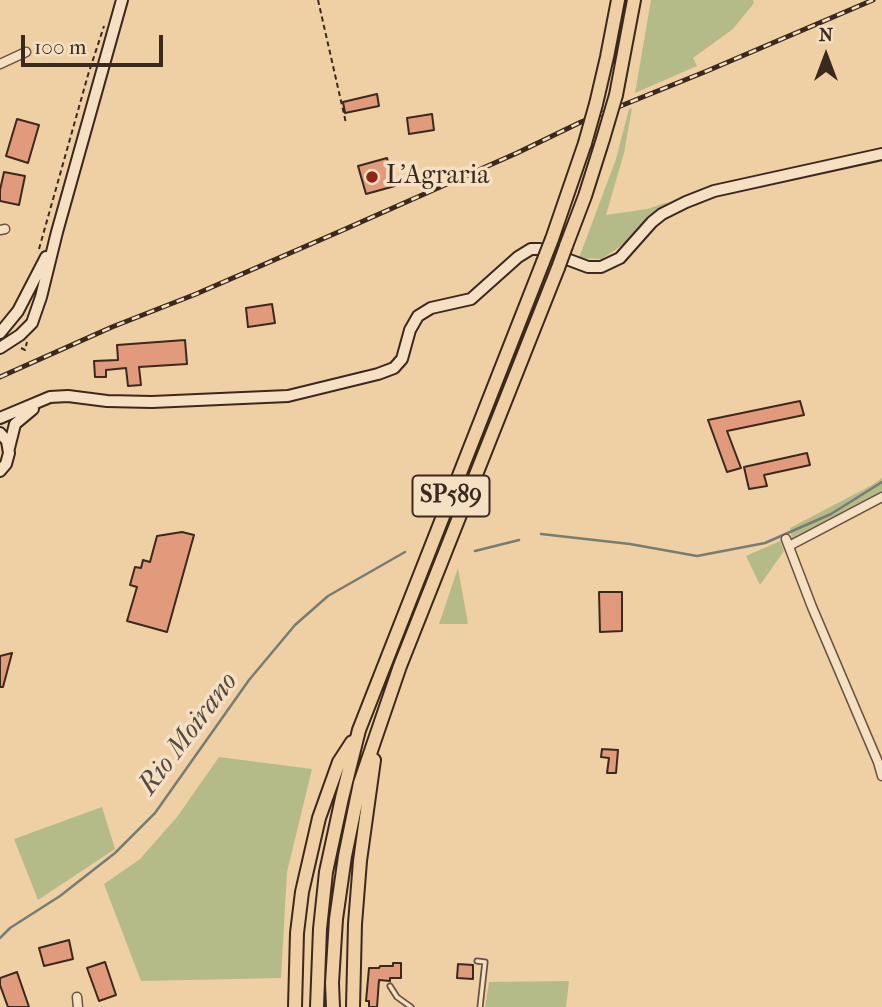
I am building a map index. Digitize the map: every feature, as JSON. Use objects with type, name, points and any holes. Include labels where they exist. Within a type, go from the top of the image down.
[{"type":"main road","name":"SP589","points":[[317,1007],[320,929],[326,872],[359,730],[552,239],[596,104],[618,0]]},
{"type":"main road","name":"SP589","points":[[333,1007],[336,919],[360,782],[435,577],[585,196],[615,95],[634,0]]},
{"type":"main road","points":[[354,1007],[355,924],[360,861],[379,726]]},
{"type":"main road","points":[[295,1007],[302,892],[319,818],[340,762],[359,730]]},
{"type":"street","points":[[0,348],[32,323],[122,0]]},
{"type":"street","points":[[0,64],[26,52]]},
{"type":"street","points":[[0,418],[50,397],[152,402],[289,396],[379,374],[394,368],[402,359],[410,330],[418,316],[431,307],[471,299],[510,263],[531,249],[587,267],[601,267],[620,258],[662,214],[686,202],[714,191],[882,154]]},
{"type":"street","points":[[0,333],[29,292],[57,232]]},
{"type":"street","points":[[0,471],[6,464],[15,424],[50,397]]},
{"type":"street","points":[[0,433],[9,448]]},
{"type":"street","points":[[882,497],[787,542],[882,776]]},
{"type":"street","points":[[77,997],[78,1007]]},
{"type":"lane","points":[[477,961],[485,962],[480,1007]]},
{"type":"lane","points":[[390,986],[397,997],[411,1007]]},
{"type":"path","points":[[318,0],[346,123]]},
{"type":"path","points":[[34,258],[40,247],[104,23]]},
{"type":"green space","points":[[651,0],[753,0],[754,3],[733,29],[693,58],[697,66],[635,93]]},
{"type":"green space","points":[[632,108],[624,153],[606,215],[647,209],[668,202],[628,241],[602,259],[579,258],[616,159],[629,109]]},
{"type":"green space","points":[[882,478],[882,492],[792,539],[790,528]]},
{"type":"green space","points":[[780,541],[784,551],[760,585],[746,556]]},
{"type":"green space","points":[[458,568],[468,624],[439,624]]},
{"type":"green space","points":[[219,757],[312,769],[287,872],[281,978],[141,981],[104,884],[140,859],[177,817]]},
{"type":"green space","points":[[102,807],[115,849],[38,900],[14,839]]},
{"type":"green space","points":[[569,981],[566,1007],[485,1007],[489,982]]},
{"type":"building","points":[[377,94],[379,106],[345,113],[343,102]]},
{"type":"building","points":[[432,114],[434,130],[409,134],[407,118]]},
{"type":"building","points":[[17,119],[39,125],[28,163],[6,156]]},
{"type":"building","points":[[387,158],[395,186],[366,194],[358,166]]},
{"type":"building","points":[[4,172],[25,176],[19,205],[0,201]]},
{"type":"building","points":[[272,304],[275,323],[248,327],[246,308]]},
{"type":"building","points":[[185,340],[187,364],[139,367],[141,385],[128,386],[126,368],[106,370],[106,377],[95,377],[94,361],[118,360],[117,345]]},
{"type":"building","points":[[800,401],[804,415],[727,431],[741,468],[727,472],[708,420]]},
{"type":"building","points":[[807,453],[810,465],[764,475],[767,486],[749,489],[744,467]]},
{"type":"building","points":[[182,532],[194,535],[167,632],[127,621],[137,587],[130,585],[135,567],[141,568],[143,560],[150,562],[157,536]]},
{"type":"building","points":[[599,592],[622,592],[622,631],[600,632]]},
{"type":"building","points":[[12,653],[3,687],[0,687],[0,656]]},
{"type":"building","points":[[602,749],[618,750],[616,773],[607,773],[609,758],[601,757]]},
{"type":"building","points":[[69,940],[73,959],[44,966],[39,948]]},
{"type":"building","points":[[105,962],[116,995],[99,1001],[87,968]]},
{"type":"building","points":[[393,963],[401,963],[401,978],[379,980],[377,1007],[369,1007],[369,1001],[366,1001],[369,968],[393,966]]},
{"type":"building","points":[[458,964],[473,965],[473,979],[457,978]]},
{"type":"building","points":[[17,972],[29,1007],[8,1007],[0,985],[0,978]]},
{"type":"waterway","name":"Rio Moirano","points":[[541,534],[630,544],[697,556],[765,543],[831,514],[882,482]]},
{"type":"waterway","name":"Rio Moirano","points":[[475,551],[519,540]]},
{"type":"waterway","name":"Rio Moirano","points":[[0,938],[115,853],[155,813],[249,680],[295,625],[328,596],[405,552]]},
{"type":"railway","points":[[0,377],[343,230],[581,122],[873,0]]},
{"type":"place","name":"L'Agraria","points":[[372,177]]}]
